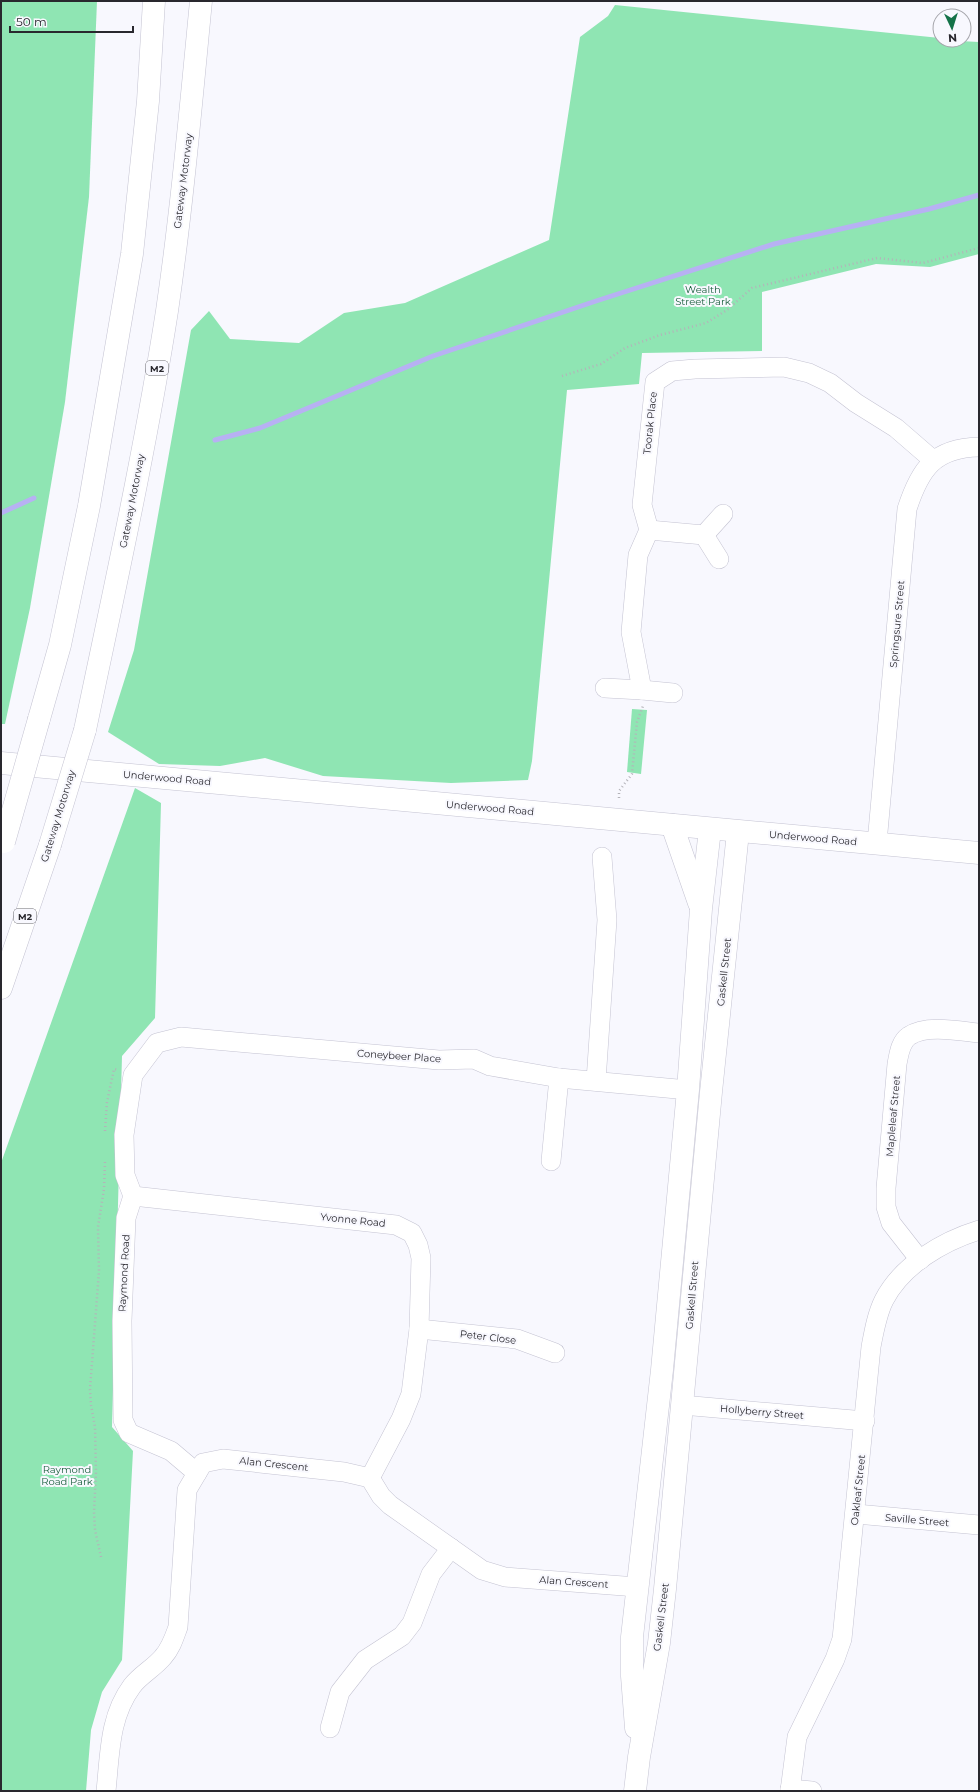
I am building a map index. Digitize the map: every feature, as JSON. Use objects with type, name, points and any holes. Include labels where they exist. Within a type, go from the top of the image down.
[{"type":"main road","points":[[2,846],[60,645],[89,506],[132,254],[148,101],[154,1]]},
{"type":"main road","name":"Gateway Motorway","points":[[1,988],[50,845],[85,730],[134,496],[167,310],[186,161],[201,1]]},
{"type":"main road","name":"Underwood Road","points":[[1,763],[979,853]]},
{"type":"main road","name":"Gaskell Street","points":[[672,825],[701,909]]},
{"type":"main road","name":"Gaskell Street","points":[[639,1757],[632,1676],[632,1637],[658,1403],[688,1090],[701,909],[710,829]]},
{"type":"main road","name":"Gaskell Street","points":[[635,1791],[665,1589],[711,1092],[738,832]]},
{"type":"main road","name":"Coneybeer Place","points":[[688,1090],[711,1092]]},
{"type":"main road","name":"Hollyberry Street","points":[[658,1403],[682,1405]]},
{"type":"main road","name":"Alan Crescent","points":[[637,1587],[665,1589]]},
{"type":"street","name":"Toorak Place","points":[[649,530],[642,505],[655,382],[672,371],[784,367],[809,373],[830,383],[856,403],[896,428],[933,460]]},
{"type":"street","name":"Springsure Street","points":[[877,843],[907,509],[921,474],[933,460],[942,455],[970,447],[979,447]]},
{"type":"street","points":[[704,535],[723,514]]},
{"type":"street","points":[[642,690],[631,632],[638,555],[649,530],[704,535]]},
{"type":"street","points":[[704,535],[719,559]]},
{"type":"street","points":[[605,688],[673,693]]},
{"type":"street","points":[[596,1081],[607,920],[602,857]]},
{"type":"street","name":"Mapleleaf Street","points":[[920,1260],[891,1223],[886,1207],[897,1064],[900,1047],[909,1036],[926,1030],[979,1033]]},
{"type":"street","name":"Coneybeer Place","points":[[132,1074],[158,1043],[181,1037],[439,1060],[474,1059],[490,1066],[559,1078],[688,1090]]},
{"type":"street","points":[[132,1074],[124,1135],[125,1176],[132,1196]]},
{"type":"street","points":[[551,1161],[559,1078]]},
{"type":"street","name":"Yvonne Road","points":[[132,1196],[396,1225],[412,1233],[418,1244],[421,1258],[418,1329],[411,1394],[401,1419],[370,1478]]},
{"type":"street","name":"Raymond Road","points":[[132,1196],[126,1218],[122,1320],[123,1420],[129,1433],[172,1451],[197,1473]]},
{"type":"street","name":"Oakleaf Street","points":[[790,1790],[797,1737],[835,1659],[842,1639],[856,1514],[871,1347],[876,1322],[884,1299],[900,1277],[920,1260],[959,1236],[979,1230]]},
{"type":"street","name":"Peter Close","points":[[418,1329],[517,1339],[555,1353]]},
{"type":"street","name":"Hollyberry Street","points":[[682,1405],[865,1421]]},
{"type":"street","name":"Alan Crescent","points":[[106,1791],[111,1734],[116,1716],[133,1685],[163,1657],[172,1646],[178,1627],[187,1490],[203,1463],[223,1458],[344,1472],[370,1478],[381,1496],[390,1505],[482,1570],[506,1577],[637,1587]]},
{"type":"street","name":"Saville Street","points":[[856,1514],[979,1525]]},
{"type":"street","points":[[330,1728],[340,1692],[365,1660],[402,1636],[412,1623],[431,1574],[451,1548]]},
{"type":"street","points":[[790,1790],[812,1791]]},
{"type":"path","points":[[562,376],[601,364],[625,348],[660,335],[706,323],[727,310],[752,288],[877,258],[923,263],[979,248]]},
{"type":"path","points":[[619,798],[619,791],[632,774],[637,722],[642,711],[642,690]]},
{"type":"path","points":[[106,1136],[107,1102],[114,1069],[132,1074]]},
{"type":"path","points":[[101,1557],[95,1530],[95,1427],[90,1389],[100,1271],[98,1227],[104,1189],[105,1158]]},
{"type":"green space","points":[[1,1],[97,1],[89,197],[65,402],[30,608],[5,724],[1,724]]},
{"type":"green space","name":"Wealth Street Park","points":[[615,5],[932,37],[932,48],[972,48],[972,42],[979,42],[979,254],[930,267],[876,264],[762,292],[762,351],[642,353],[639,384],[567,390],[532,761],[528,780],[451,783],[323,776],[265,758],[220,766],[159,764],[108,732],[134,650],[191,330],[209,311],[230,339],[299,343],[344,313],[405,303],[549,240],[580,37],[608,16]]},
{"type":"green space","points":[[632,709],[647,710],[641,774],[627,772]]},
{"type":"green space","name":"Raymond Road Park","points":[[135,788],[161,803],[155,1018],[122,1056],[112,1427],[133,1451],[122,1660],[102,1692],[91,1730],[86,1791],[1,1791],[1,1163]]},
{"type":"waterway","points":[[215,440],[260,428],[433,356],[596,301],[774,244],[929,209],[979,195]]},
{"type":"waterway","points":[[1,513],[34,498]]}]
